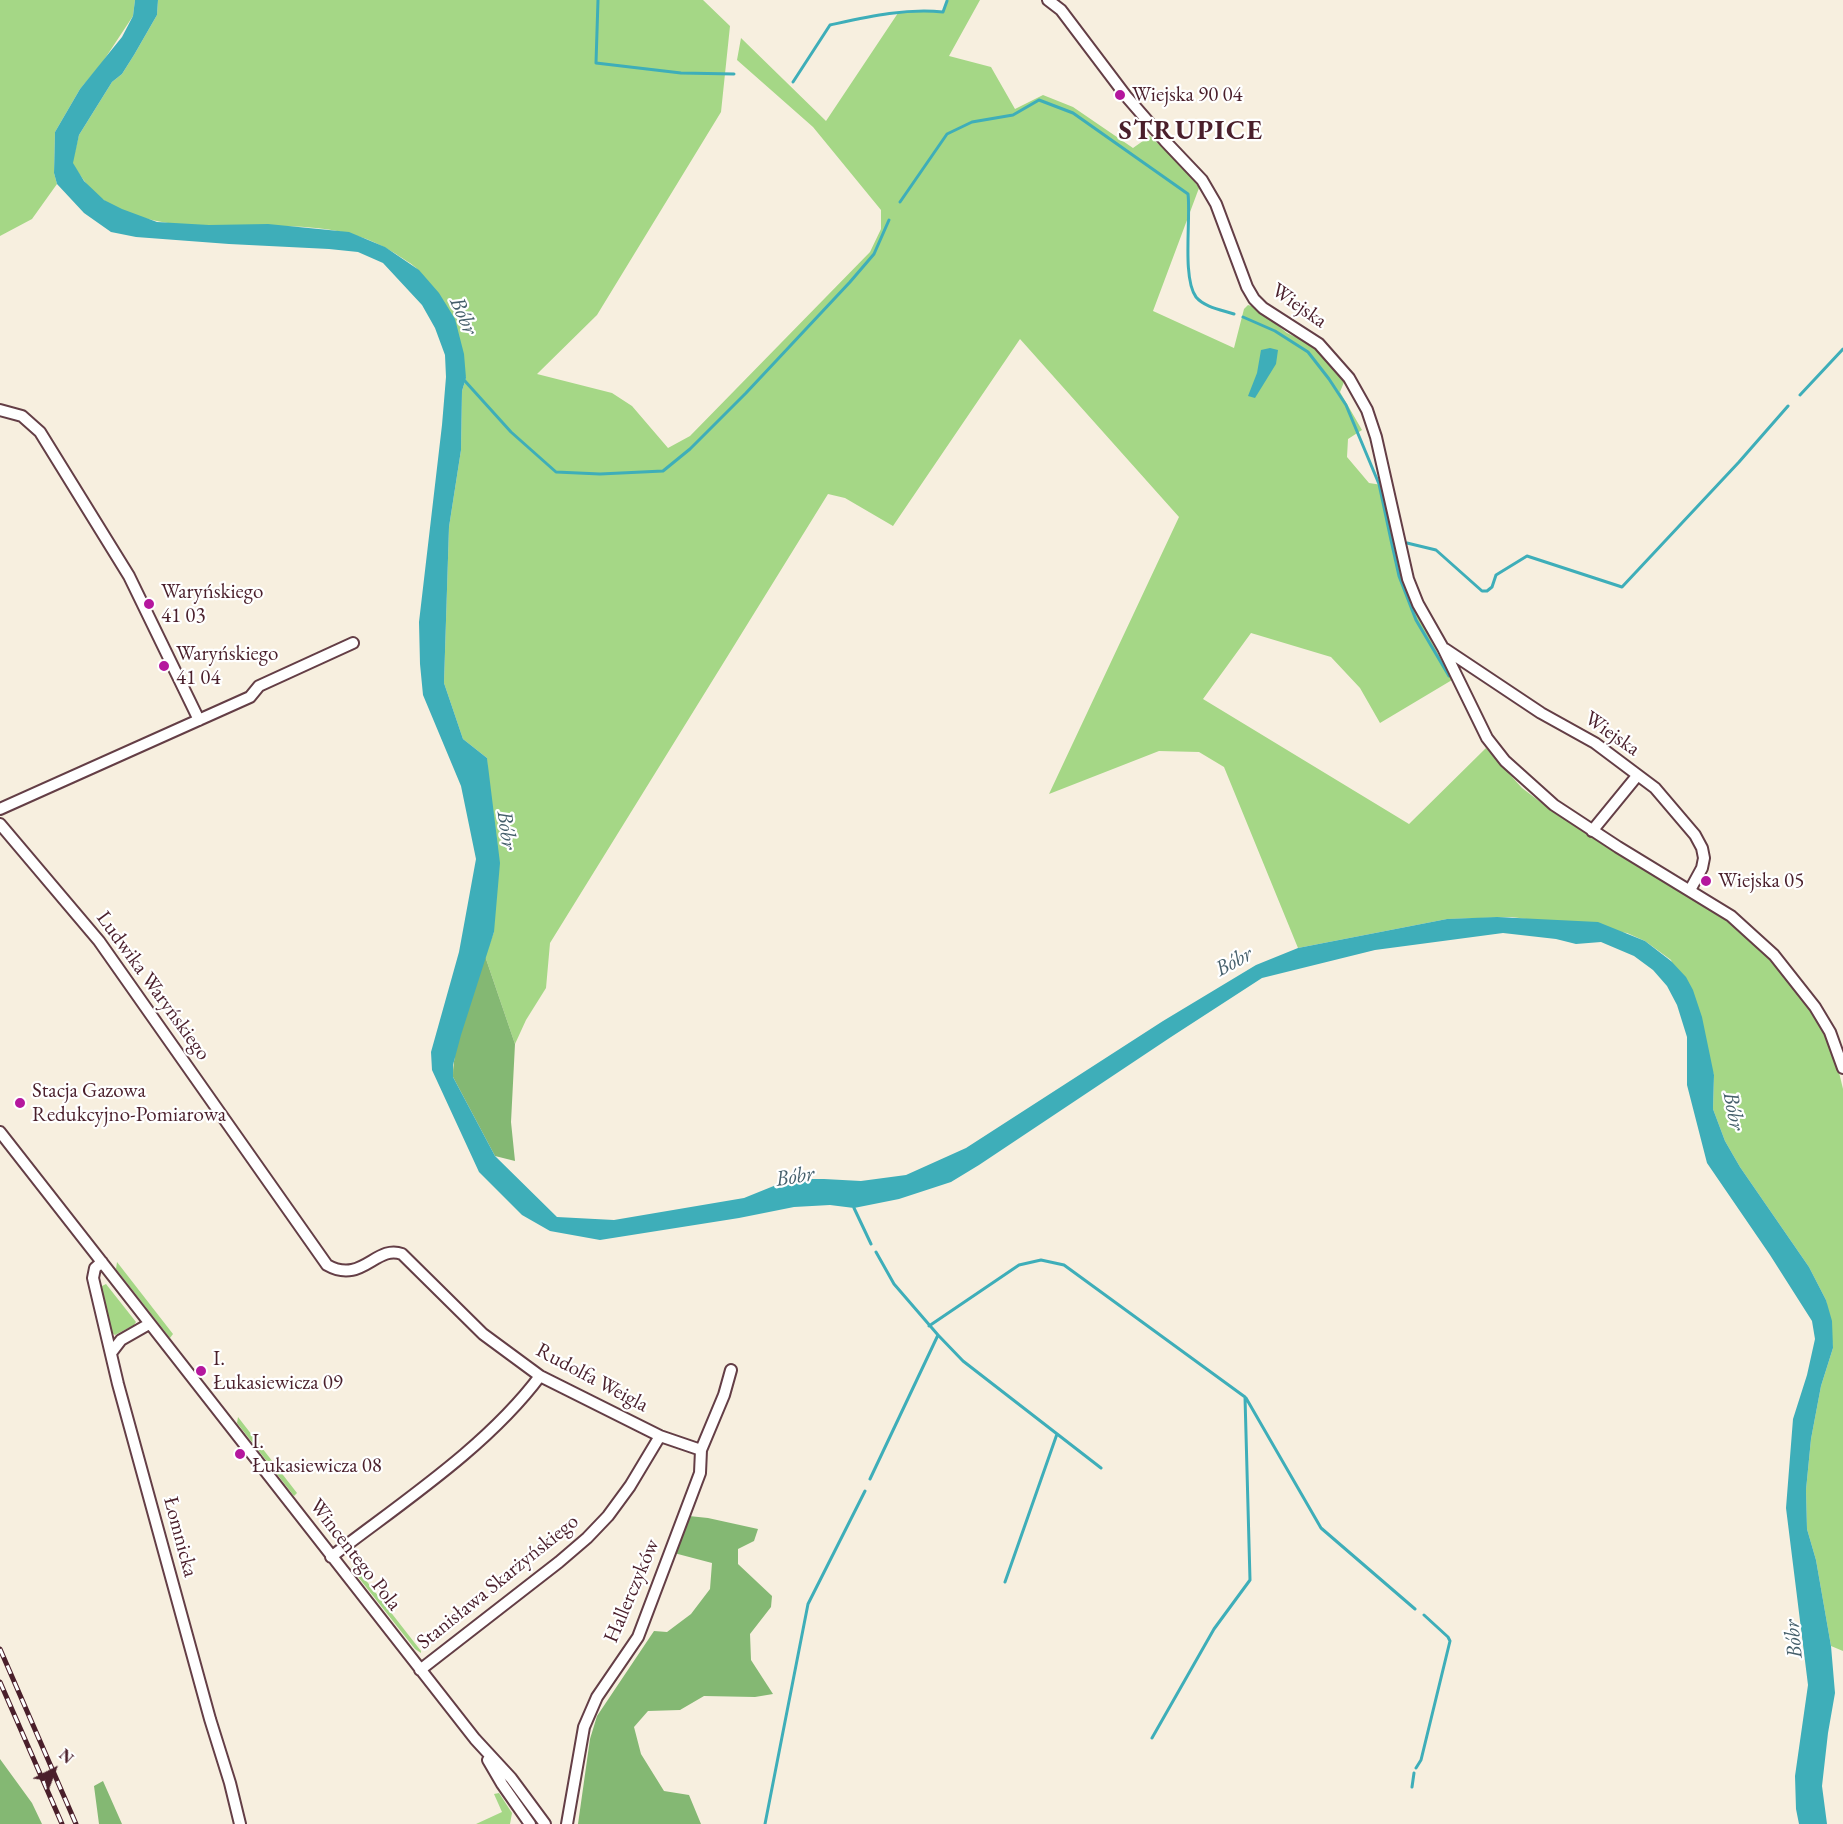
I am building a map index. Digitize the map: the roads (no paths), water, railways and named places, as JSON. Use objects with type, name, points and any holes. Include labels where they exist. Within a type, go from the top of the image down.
[{"type":"street","name":"Wiejska","points":[[1048,0],[1061,10],[1126,96],[1202,180],[1216,204],[1247,287],[1254,298],[1263,308],[1319,344],[1349,378],[1367,410],[1376,437],[1408,579],[1418,604],[1443,648],[1487,738],[1505,761],[1554,806],[1731,916],[1774,955],[1815,1006],[1830,1032],[1843,1068]]},
{"type":"street","points":[[0,410],[22,416],[40,432],[129,576],[199,720]]},
{"type":"street","points":[[0,809],[250,698],[259,686],[353,643]]},
{"type":"street","name":"Wiejska","points":[[1443,648],[1541,713],[1595,743],[1654,788],[1695,834],[1702,848],[1702,868],[1690,890]]},
{"type":"street","points":[[1592,831],[1637,776]]},
{"type":"street","name":"Ludwika Waryńskiego","points":[[0,824],[99,941],[321,1259],[334,1269],[350,1271],[395,1251]]},
{"type":"street","name":"Wincentego Pola","points":[[0,1132],[331,1557],[481,1746],[511,1778],[545,1824]]},
{"type":"street","name":"Rudolfa Weigla","points":[[395,1251],[409,1260],[483,1334],[540,1376],[660,1436],[701,1450]]},
{"type":"street","name":"Łomnicka","points":[[102,1262],[95,1268],[93,1278],[111,1353],[240,1824]]},
{"type":"street","points":[[111,1353],[121,1340],[149,1324]]},
{"type":"street","name":"Hallerczyków","points":[[567,1824],[584,1727],[597,1697],[638,1637],[700,1473],[701,1450],[724,1395],[731,1370]]},
{"type":"street","points":[[331,1557],[490,1432],[517,1406],[540,1376]]},
{"type":"street","name":"Stanisława Skarżyńskiego","points":[[420,1670],[588,1538],[625,1493],[660,1436]]},
{"type":"street","name":"Wincentego Pola","points":[[481,1746],[502,1784],[530,1824]]},
{"type":"street","points":[[519,1811],[519,1824]]},
{"type":"water","points":[[135,0],[158,0],[157,15],[122,74],[112,82],[79,135],[73,163],[84,181],[104,200],[157,222],[209,225],[268,224],[349,232],[385,247],[419,270],[439,293],[455,319],[464,354],[466,378],[462,391],[461,450],[449,527],[444,683],[463,739],[487,758],[500,863],[494,932],[461,1035],[453,1065],[453,1077],[495,1156],[557,1217],[614,1220],[744,1198],[791,1179],[861,1181],[906,1175],[966,1148],[1163,1021],[1256,965],[1298,948],[1447,919],[1497,917],[1598,922],[1645,941],[1671,961],[1686,977],[1693,990],[1702,1017],[1714,1075],[1713,1109],[1725,1141],[1740,1167],[1809,1267],[1826,1300],[1832,1321],[1833,1348],[1821,1386],[1811,1439],[1806,1490],[1807,1529],[1816,1560],[1831,1646],[1835,1693],[1822,1786],[1827,1824],[1799,1824],[1796,1809],[1795,1776],[1808,1685],[1786,1508],[1793,1419],[1807,1375],[1815,1339],[1812,1321],[1707,1163],[1687,1085],[1687,1037],[1677,1005],[1667,986],[1653,970],[1634,956],[1601,942],[1576,944],[1556,939],[1503,933],[1375,950],[1262,978],[951,1182],[899,1199],[854,1208],[830,1205],[794,1207],[600,1240],[550,1231],[522,1215],[479,1172],[432,1070],[431,1052],[459,952],[476,859],[461,786],[423,695],[420,664],[419,622],[442,425],[446,377],[445,355],[435,328],[422,305],[383,263],[358,252],[136,237],[111,232],[84,213],[57,184],[54,173],[55,132],[80,89],[122,37],[133,16]]},
{"type":"water","points":[[1270,348],[1278,350],[1276,364],[1255,398],[1248,396],[1257,373],[1261,350]]},
{"type":"waterway","points":[[598,0],[596,63],[681,73],[734,74]]},
{"type":"waterway","points":[[793,82],[830,25],[900,12],[943,12],[947,1]]},
{"type":"waterway","points":[[900,202],[947,134],[972,122],[1013,115],[1039,100],[1073,113],[1188,194],[1188,262],[1192,288],[1199,300],[1214,308],[1234,314]]},
{"type":"waterway","points":[[464,380],[511,432],[556,472],[600,474],[663,471],[690,449],[746,393],[850,282],[874,254],[889,220]]},
{"type":"waterway","points":[[1243,317],[1275,331],[1308,352],[1329,379],[1346,405],[1379,484],[1391,540],[1394,540]]},
{"type":"waterway","points":[[1800,395],[1843,349]]},
{"type":"waterway","points":[[1407,543],[1436,550],[1482,591],[1487,591],[1492,587],[1496,575],[1527,556],[1622,587],[1788,406]]},
{"type":"waterway","points":[[1391,540],[1399,576],[1416,620],[1449,676]]},
{"type":"waterway","points":[[854,1208],[871,1244]]},
{"type":"waterway","points":[[870,1479],[938,1335],[894,1284],[876,1252]]},
{"type":"waterway","points":[[929,1326],[1019,1265],[1041,1260],[1064,1265],[1245,1397],[1250,1580],[1214,1629],[1152,1738]]},
{"type":"waterway","points":[[938,1335],[963,1361],[1101,1468]]},
{"type":"waterway","points":[[1246,1398],[1321,1528],[1415,1609]]},
{"type":"waterway","points":[[1005,1582],[1057,1434]]},
{"type":"waterway","points":[[765,1824],[808,1604],[865,1491]]},
{"type":"waterway","points":[[1416,1768],[1421,1760],[1450,1641],[1424,1615]]},
{"type":"waterway","points":[[1412,1787],[1414,1773]]},
{"type":"railway","points":[[0,1649],[76,1824]]},
{"type":"railway","points":[[0,1682],[62,1824]]},
{"type":"place","name":"Wiejska 90 04","points":[[1120,95]]},
{"type":"place","name":"Waryńskiego 41 03","points":[[149,604]]},
{"type":"place","name":"Waryńskiego 41 04","points":[[164,666]]},
{"type":"place","name":"Wiejska 05","points":[[1706,881]]},
{"type":"place","name":"Stacja Gazowa Redukcyjno-Pomiarowa","points":[[20,1103]]},
{"type":"place","name":"I. Łukasiewicza 09","points":[[201,1371]]},
{"type":"place","name":"I. Łukasiewicza 08","points":[[240,1454]]},
{"type":"district","name":"STRUPICE","points":[[1191,132]]},
{"type":"water label","name":"Bóbr","points":[[463,316]]},
{"type":"water label","name":"Bóbr","points":[[506,830]]},
{"type":"water label","name":"Bóbr","points":[[1234,962]]},
{"type":"water label","name":"Bóbr","points":[[1733,1111]]},
{"type":"water label","name":"Bóbr","points":[[795,1177]]},
{"type":"water label","name":"Bóbr","points":[[1794,1639]]}]
